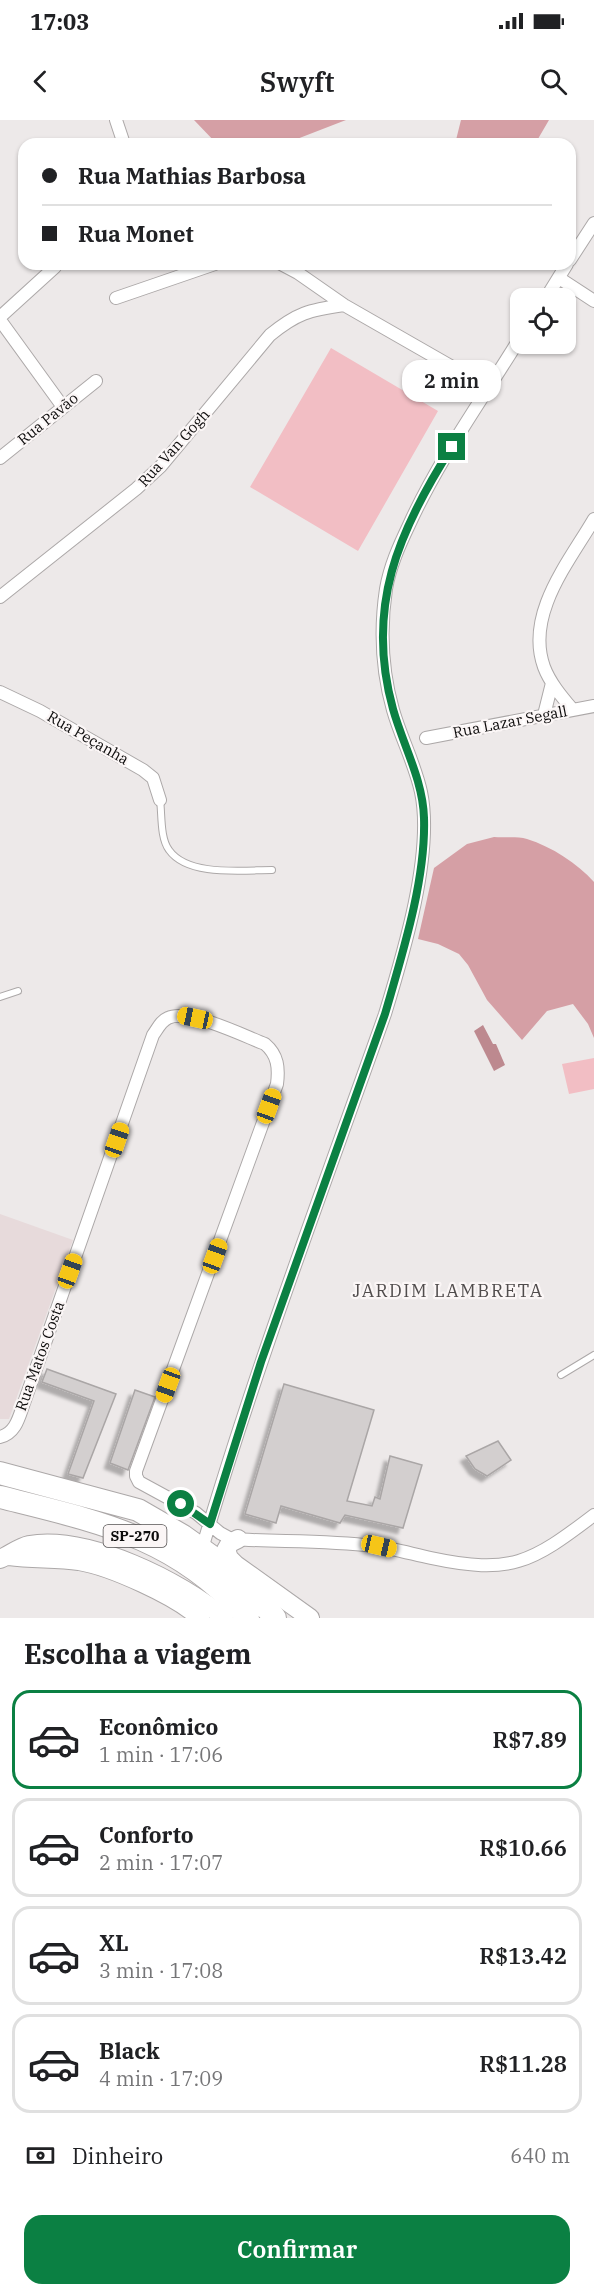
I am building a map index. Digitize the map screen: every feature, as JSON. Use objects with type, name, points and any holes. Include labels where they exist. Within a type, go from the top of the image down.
[{"type":"highway","name":"SP-270","points":[[0,1473],[138,1509],[207,1553],[256,1596],[275,1618]]},
{"type":"highway","name":"SP-270","points":[[0,1497],[118,1528],[159,1546],[227,1594],[248,1618]]},
{"type":"main road","points":[[238,1539],[230,1543],[226,1550],[229,1558],[310,1618]]},
{"type":"main road","points":[[2,1554],[38,1545],[65,1546],[98,1553],[153,1573],[177,1585],[224,1618]]},
{"type":"main road","points":[[207,1553],[236,1565]]},
{"type":"main road","points":[[2,1554],[80,1561],[115,1572],[173,1600],[200,1618]]},
{"type":"main road","points":[[295,1607],[327,1618]]},
{"type":"street","points":[[116,120],[122,138]]},
{"type":"street","points":[[576,251],[594,223]]},
{"type":"street","points":[[52,270],[0,319],[63,407]]},
{"type":"street","points":[[116,298],[198,270]]},
{"type":"street","points":[[292,270],[344,305],[489,388]]},
{"type":"street","points":[[552,288],[564,270]]},
{"type":"street","points":[[559,278],[594,301]]},
{"type":"street","name":"Rua Van Gogh","points":[[0,597],[136,489],[161,466],[270,335],[289,319],[317,309],[344,305]]},
{"type":"street","points":[[207,1553],[210,1524],[261,1362],[385,1014],[397,973],[419,874],[424,817],[421,791],[388,687],[383,651],[386,588],[392,565],[427,486],[510,354]]},
{"type":"street","name":"Rua Pavão","points":[[0,458],[96,381]]},
{"type":"street","points":[[573,710],[552,683],[544,666],[540,643],[540,624],[555,585],[594,519]]},
{"type":"street","points":[[544,715],[552,683]]},
{"type":"street","name":"Rua Peçanha","points":[[0,692],[40,711],[143,770],[153,778],[160,800]]},
{"type":"street","name":"Rua Lazar Segall","points":[[426,738],[594,706]]},
{"type":"street","name":"Rua Matos Costa","points":[[0,1437],[9,1435],[24,1403],[153,1035],[161,1023],[169,1017],[182,1015],[265,1044],[273,1051],[278,1061],[277,1084],[136,1471],[139,1482],[181,1504],[210,1524]]},
{"type":"street","points":[[210,1524],[231,1539],[361,1544],[483,1567],[508,1564],[549,1549],[594,1515]]},
{"type":"lane","points":[[160,800],[168,850],[181,861],[202,869],[272,870]]},
{"type":"lane","points":[[0,998],[18,992]]},
{"type":"lane","points":[[561,1375],[594,1355]]},
{"type":"shaded area","points":[[194,120],[346,120],[300,138],[211,138]]},
{"type":"shaded area","points":[[461,120],[549,120],[538,138],[456,138]]},
{"type":"shaded area","points":[[331,348],[438,411],[358,551],[250,487]]},
{"type":"shaded area","points":[[494,837],[523,838],[546,846],[572,862],[594,882],[594,1038],[588,1024],[573,1004],[547,1011],[522,1040],[487,1000],[468,965],[459,954],[438,944],[418,939],[434,868],[467,844]]},
{"type":"shaded area","points":[[483,1025],[493,1044],[496,1044],[505,1065],[494,1071],[474,1031]]},
{"type":"shaded area","points":[[594,1058],[594,1089],[569,1094],[562,1064]]},
{"type":"shaded area","points":[[0,1214],[73,1240],[9,1419],[0,1419]]},
{"type":"building","points":[[47,1369],[116,1394],[83,1478],[68,1474],[94,1401],[42,1382]]},
{"type":"building","points":[[284,1384],[374,1410],[347,1501],[372,1506],[375,1497],[380,1499],[390,1456],[422,1465],[403,1528],[345,1515],[340,1523],[281,1506],[276,1523],[245,1514]]},
{"type":"building","points":[[135,1390],[155,1397],[128,1470],[110,1463]]},
{"type":"building","points":[[498,1441],[511,1460],[487,1476],[475,1469],[466,1456]]},
{"type":"district","name":"JARDIM LAMBRETA","points":[[448,1291]]},
{"type":"route","points":[[181,1504],[210,1524],[254,1384],[385,1014],[397,973],[419,874],[424,817],[421,791],[388,687],[383,651],[386,588],[399,545],[427,486],[452,447]]}]
